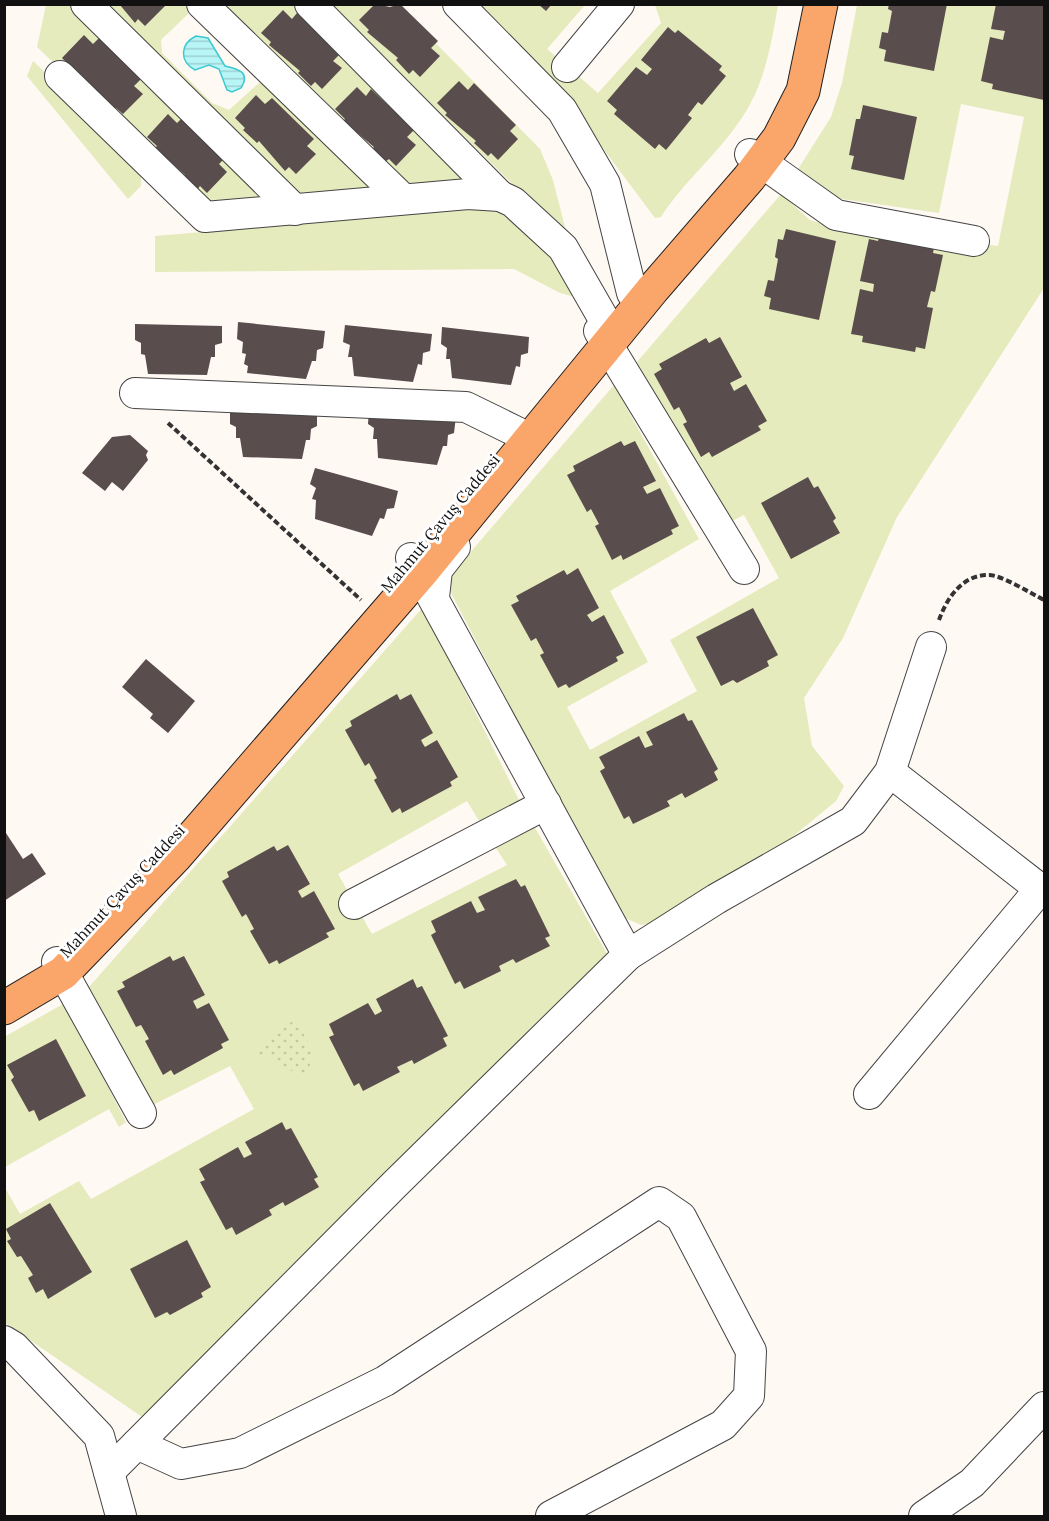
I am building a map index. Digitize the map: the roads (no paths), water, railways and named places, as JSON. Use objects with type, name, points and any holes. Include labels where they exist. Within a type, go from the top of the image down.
[{"type":"main road","name":"Mahmut Çavuş Caddesi","points":[[4,994],[60,967],[368,607],[421,576],[517,432],[607,339],[632,293],[761,162],[789,91],[805,4]]},
{"type":"main road","points":[[4,1008],[60,967],[176,856],[421,576],[607,339],[761,162],[793,114],[803,91],[822,4]]},
{"type":"street","points":[[86,4],[295,210]]},
{"type":"street","points":[[202,4],[402,198]]},
{"type":"street","points":[[310,4],[500,196],[513,202],[563,248],[607,339],[744,569]]},
{"type":"street","points":[[459,4],[562,110],[605,184],[632,293]]},
{"type":"street","points":[[567,68],[619,4]]},
{"type":"street","points":[[836,4],[820,78],[809,108],[761,162],[836,215],[974,241]]},
{"type":"street","points":[[60,76],[205,217],[402,198],[468,194],[500,196]]},
{"type":"street","points":[[135,393],[466,407],[517,432]]},
{"type":"street","points":[[421,576],[628,955]]},
{"type":"street","points":[[109,1472],[394,1185],[628,955],[716,899],[853,821],[890,772],[931,647]]},
{"type":"street","points":[[869,1094],[1042,890],[890,772]]},
{"type":"street","points":[[354,904],[546,804]]},
{"type":"street","points":[[60,967],[141,1113]]},
{"type":"street","points":[[137,1444],[182,1464],[240,1453],[385,1381],[659,1202],[681,1217],[751,1351],[749,1396],[723,1425],[551,1516]]},
{"type":"street","points":[[4,1341],[14,1347],[99,1436],[121,1516]]},
{"type":"street","points":[[924,1516],[972,1483],[1044,1407]]},
{"type":"water","points":[[196,36],[208,38],[225,66],[242,72],[245,78],[241,88],[232,92],[227,90],[219,69],[209,65],[195,70],[186,62],[184,48]]}]
